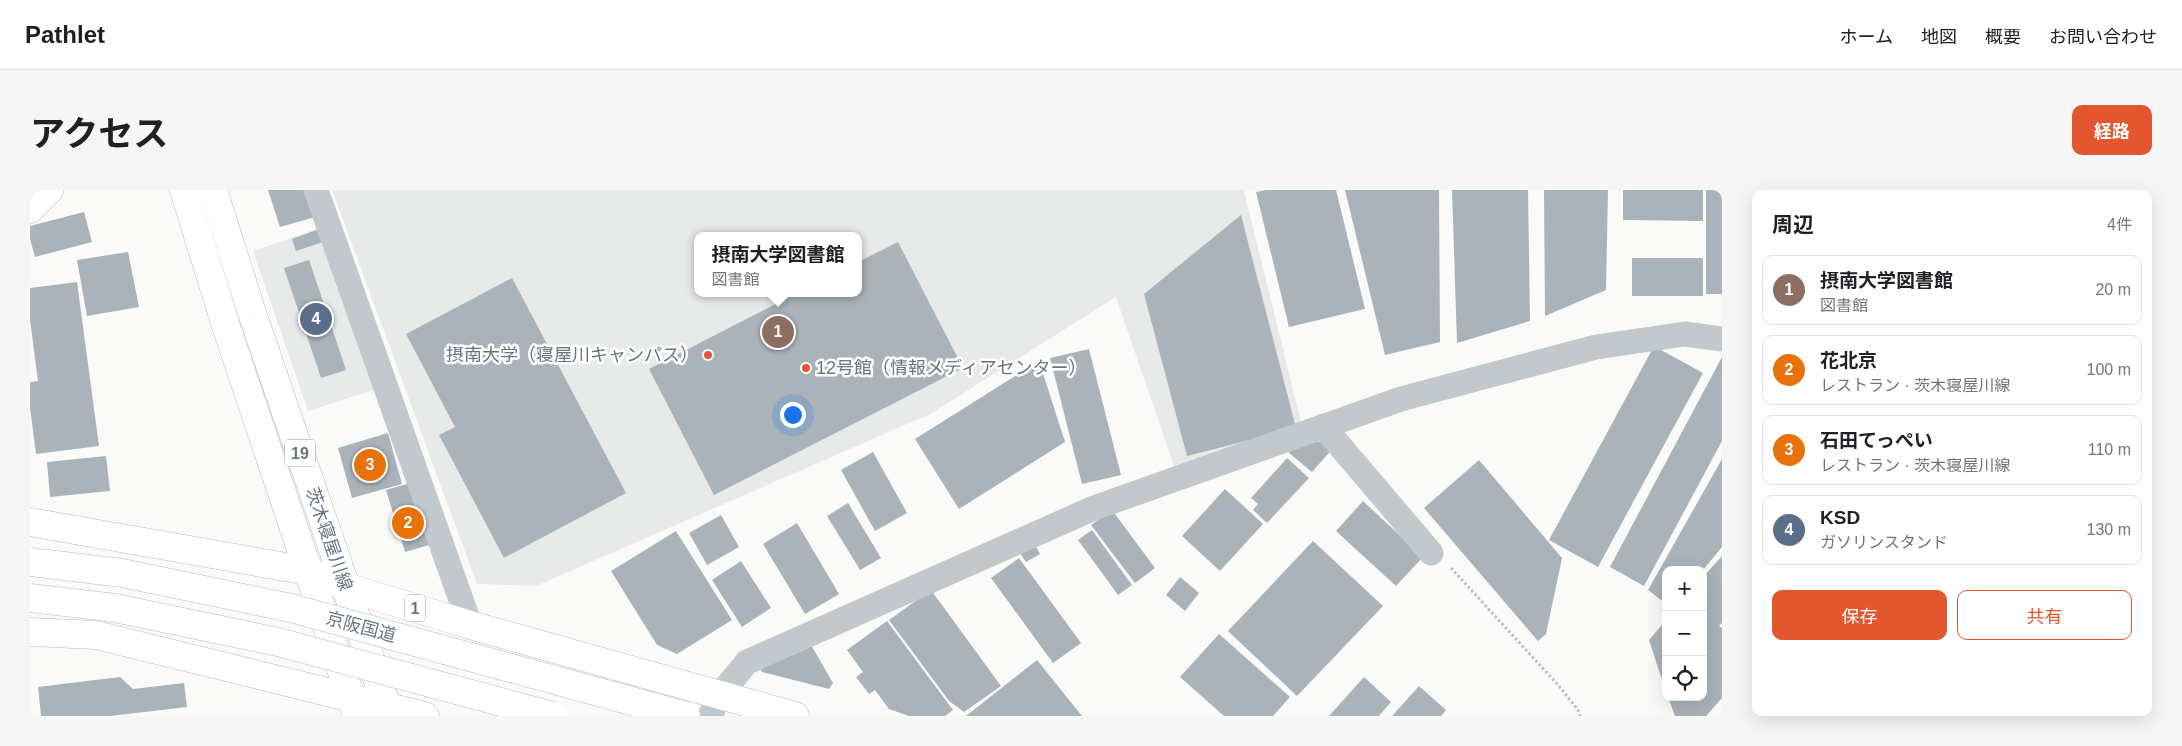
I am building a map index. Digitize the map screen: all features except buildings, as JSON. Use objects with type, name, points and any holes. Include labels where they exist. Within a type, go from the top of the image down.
[{"type":"main road","points":[[30,209],[49,190]]},
{"type":"main road","name":"茨木寝屋川線","points":[[184,190],[226,326],[354,706]]},
{"type":"main road","name":"茨木寝屋川線","points":[[213,190],[388,711]]},
{"type":"main road","name":"1","points":[[30,522],[308,571],[346,587],[470,625],[715,705],[795,716]]},
{"type":"main road","name":"京阪国道","points":[[30,562],[122,573],[291,608],[686,716]]},
{"type":"main road","name":"京阪国道","points":[[30,598],[115,608],[278,642],[553,716]]},
{"type":"main road","points":[[30,632],[96,634],[354,706],[425,716]]},
{"type":"street","points":[[316,190],[470,625]]},
{"type":"street","points":[[715,705],[747,662],[1094,508],[1401,399],[1596,347],[1685,334],[1722,339]]},
{"type":"street","points":[[1323,426],[1431,553]]},
{"type":"path","points":[[1431,553],[1446,562],[1473,591],[1559,686],[1578,710],[1580,716]]},
{"type":"shaded area","name":"摂南大学（寝屋川キャンパス）","points":[[332,190],[1246,190],[1244,191],[1302,426],[1176,472],[1116,297],[930,414],[536,586],[477,584]]},
{"type":"shaded area","points":[[323,227],[379,388],[308,411],[253,251]]},
{"type":"place","name":"KSD","points":[[316,319]]},
{"type":"place","name":"摂南大学図書館","points":[[778,332]]},
{"type":"place","name":"摂南大学（寝屋川キャンパス）","points":[[708,355]]},
{"type":"place","name":"12号館（情報メディアセンター）","points":[[806,368]]},
{"type":"place","name":"石田てっぺい","points":[[370,465]]},
{"type":"place","name":"花北京","points":[[408,523]]}]
